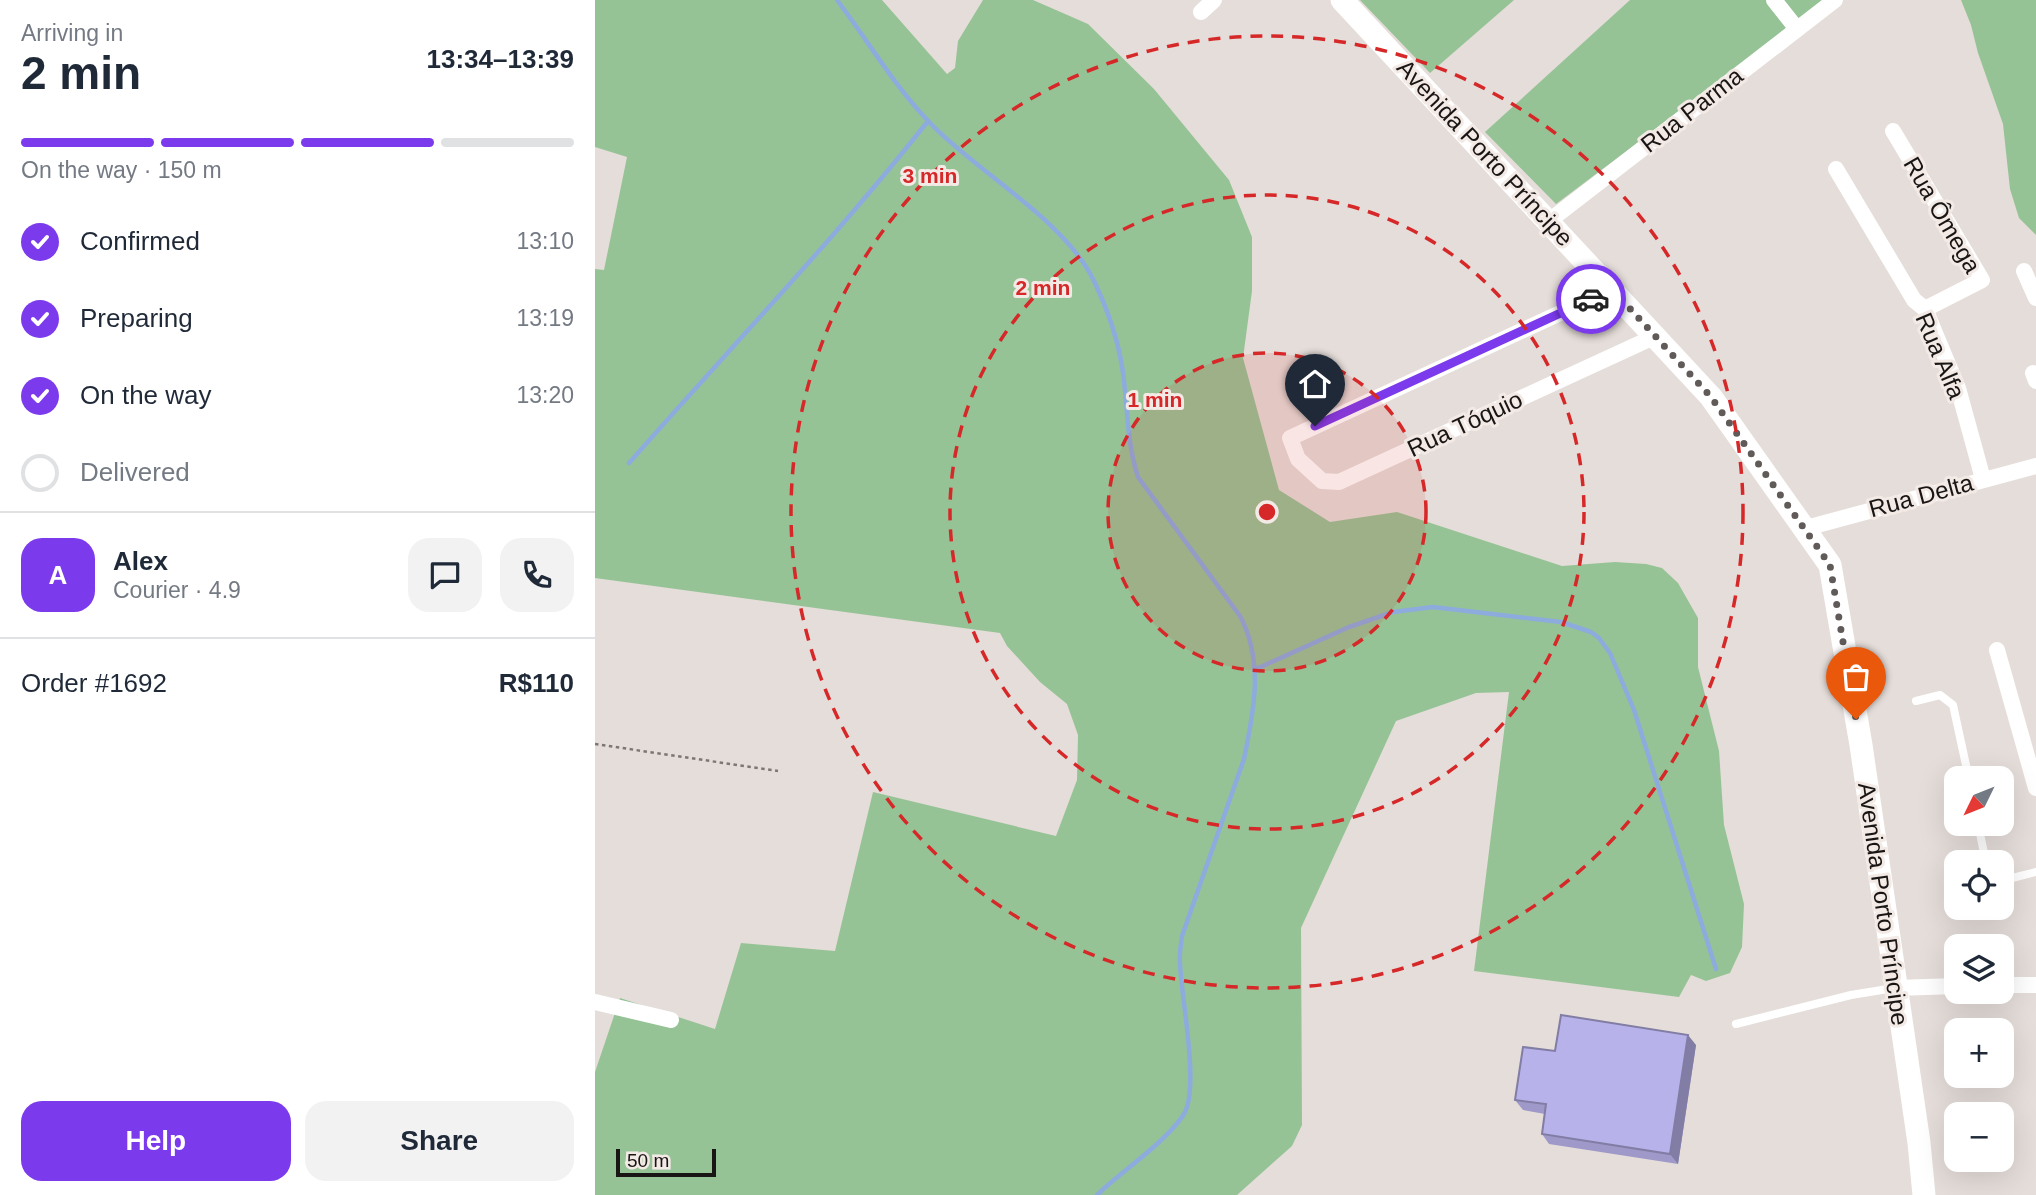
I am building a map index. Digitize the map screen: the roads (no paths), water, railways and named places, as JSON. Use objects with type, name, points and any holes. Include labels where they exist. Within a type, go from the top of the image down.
[{"type":"street","points":[[1201,12],[1214,0]]},
{"type":"street","name":"Avenida Porto Príncipe","points":[[1342,0],[1711,397],[1830,565],[1861,745],[1924,1195]]},
{"type":"street","points":[[1774,0],[1797,29]]},
{"type":"street","name":"Rua Parma","points":[[1549,221],[1835,0]]},
{"type":"street","name":"Rua Ômega","points":[[1893,131],[1982,280],[1925,309]]},
{"type":"street","name":"Rua Alfa","points":[[1836,169],[1914,300],[1925,309],[1958,388],[1983,479]]},
{"type":"street","points":[[2024,271],[2036,298]]},
{"type":"street","name":"Rua Tóquio","points":[[1612,289],[1290,438],[1298,459],[1322,481],[1339,482],[1656,336]]},
{"type":"street","name":"Rua Delta","points":[[1806,528],[2036,466]]},
{"type":"street","points":[[1997,650],[2036,788]]},
{"type":"street","points":[[2014,985],[2036,985]]},
{"type":"street","points":[[1895,988],[1944,986]]},
{"type":"street","points":[[595,1002],[671,1020]]},
{"type":"lane","points":[[1916,701],[1940,695],[1953,705],[1966,766]]},
{"type":"lane","points":[[2014,878],[2036,872]]},
{"type":"lane","points":[[1736,1024],[1851,995],[1895,988]]},
{"type":"waterway","points":[[837,0],[893,79],[930,123],[1042,217],[1081,259],[1099,291],[1117,344],[1124,380],[1131,450],[1138,477],[1240,616],[1252,651],[1255,686],[1244,759],[1182,936],[1181,978],[1190,1063],[1188,1101],[1184,1114],[1176,1125],[1097,1195]]},
{"type":"waterway","points":[[629,463],[818,251],[928,121]]},
{"type":"waterway","points":[[1256,669],[1349,627],[1393,612],[1433,607],[1561,622],[1591,632],[1610,653],[1634,710],[1716,969]]}]
